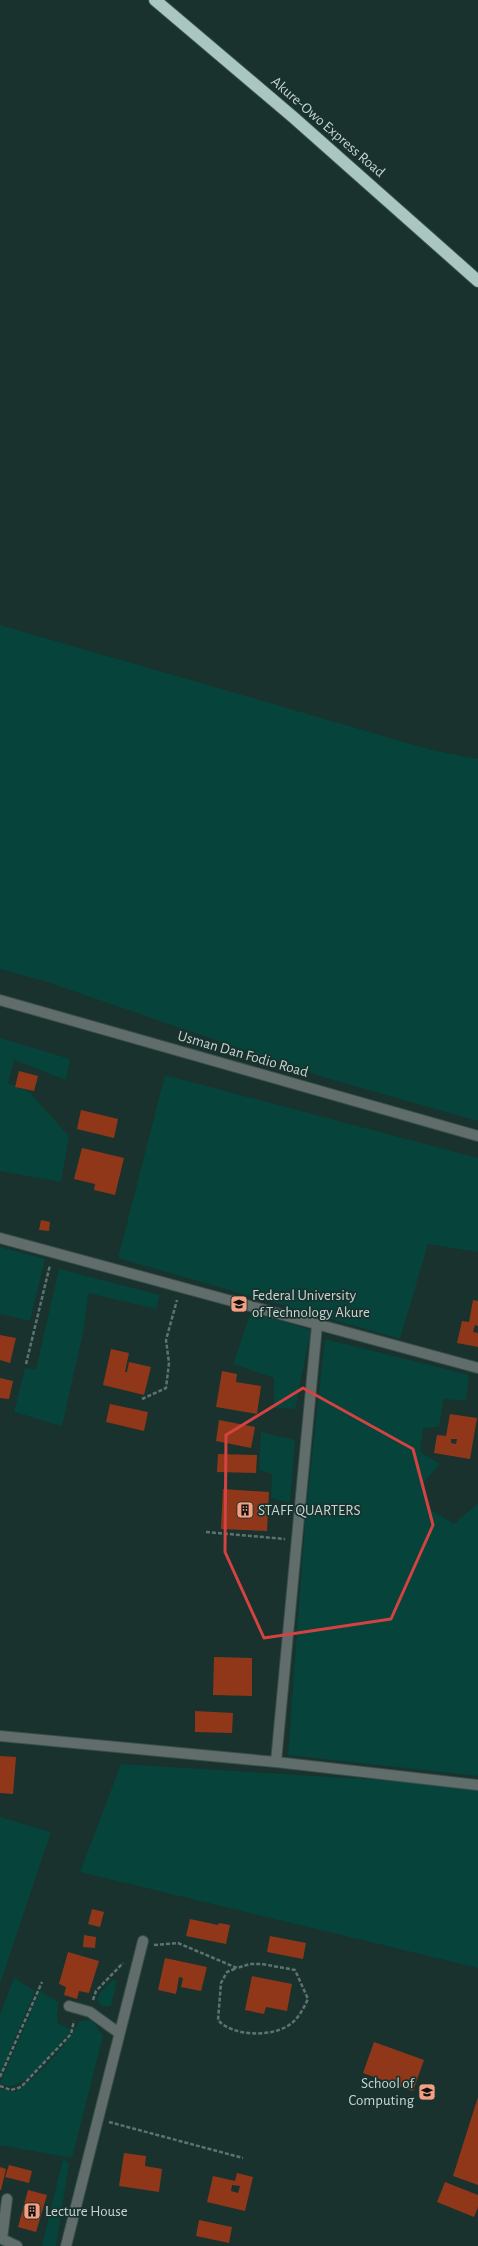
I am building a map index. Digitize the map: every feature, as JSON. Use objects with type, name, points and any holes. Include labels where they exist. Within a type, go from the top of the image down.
[{"type":"highway","name":"Akure-Owo Express Road","points":[[155,0],[293,118],[478,281]]},
{"type":"street","name":"Usman Dan Fodio Road","points":[[0,1000],[478,1136]]},
{"type":"street","points":[[0,1238],[478,1368]]},
{"type":"street","points":[[276,1762],[317,1325]]},
{"type":"street","points":[[0,1736],[276,1762],[478,1785]]},
{"type":"street","points":[[66,2246],[143,1941]]},
{"type":"street","points":[[69,2006],[90,2012],[119,2033]]},
{"type":"street","points":[[7,2199],[1,2243],[17,2246]]},
{"type":"path","points":[[26,1364],[52,1253]]},
{"type":"path","points":[[142,1399],[166,1388],[169,1364],[166,1340],[174,1305],[184,1289]]},
{"type":"path","points":[[206,1532],[297,1540]]},
{"type":"path","points":[[0,2086],[11,2090],[21,2087],[71,2034],[75,2020],[90,2012],[96,1991],[143,1941],[156,1946],[178,1943],[237,1968],[250,1964],[262,1964],[295,1970],[308,1999],[292,2023],[275,2031],[258,2034],[241,2032],[223,2026],[218,2020],[221,1983],[227,1972],[237,1968]]},
{"type":"path","points":[[0,2077],[42,1982]]},
{"type":"path","points":[[97,2119],[242,2158]]},
{"type":"highlighted area","points":[[303,1388],[413,1449],[433,1525],[391,1619],[264,1638],[225,1552],[226,1435]]},
{"type":"green space","points":[[0,625],[432,750],[478,759],[478,1121],[323,1077],[44,981],[0,969]]},
{"type":"green space","points":[[0,1038],[70,1059],[66,1080],[14,1060],[8,1083],[29,1092],[69,1136],[61,1182],[0,1171]]},
{"type":"green space","points":[[165,1075],[478,1158],[478,1252],[428,1244],[400,1339],[118,1258]]},
{"type":"green space","points":[[0,1247],[45,1259],[30,1321],[0,1314]]},
{"type":"green space","points":[[59,1269],[160,1295],[156,1309],[88,1293],[84,1328],[62,1426],[14,1412],[25,1368],[36,1369]]},
{"type":"green space","points":[[251,1312],[311,1330],[295,1409],[274,1408],[274,1378],[233,1364]]},
{"type":"green space","points":[[325,1339],[469,1375],[466,1401],[444,1399],[439,1427],[423,1428],[420,1452],[440,1464],[422,1485],[426,1507],[454,1524],[478,1503],[478,1776],[288,1755],[306,1510]]},
{"type":"green space","points":[[261,1432],[295,1440],[290,1503],[271,1498],[272,1474],[259,1470]]},
{"type":"green space","points":[[121,1764],[478,1786],[478,1968],[80,1872]]},
{"type":"green space","points":[[0,1817],[51,1832],[0,1984]]},
{"type":"green space","points":[[14,1978],[35,1991],[0,2074],[0,2015]]},
{"type":"green space","points":[[117,1980],[111,2006],[102,2006],[97,2001],[99,1994],[111,1981]]},
{"type":"green space","points":[[40,1991],[58,2002],[57,2022],[71,2030],[36,2071],[19,2083],[12,2086],[4,2085],[0,2083]]},
{"type":"green space","points":[[92,2020],[103,2036],[72,2158],[0,2145],[0,2089],[15,2092],[43,2069],[67,2041],[80,2021]]},
{"type":"green space","points":[[63,2159],[69,2163],[56,2246],[42,2246]]},
{"type":"building","points":[[19,1071],[38,1076],[34,1091],[15,1087]]},
{"type":"building","points":[[81,1110],[118,1119],[114,1138],[77,1129]]},
{"type":"building","points":[[82,1148],[124,1158],[115,1195],[94,1190],[95,1184],[74,1179]]},
{"type":"building","points":[[41,1220],[50,1222],[49,1231],[39,1230]]},
{"type":"building","points":[[473,1300],[478,1301],[478,1326],[475,1325],[473,1332],[478,1333],[478,1347],[457,1343],[462,1321],[469,1322]]},
{"type":"building","points":[[0,1335],[16,1338],[10,1363],[0,1360]]},
{"type":"building","points":[[111,1349],[129,1353],[125,1372],[127,1372],[129,1362],[151,1367],[144,1395],[103,1385]]},
{"type":"building","points":[[222,1371],[237,1374],[236,1382],[261,1386],[257,1414],[216,1407]]},
{"type":"building","points":[[0,1378],[13,1381],[9,1399],[0,1398]]},
{"type":"building","points":[[110,1404],[148,1412],[144,1431],[106,1422]]},
{"type":"building","points":[[450,1414],[477,1418],[470,1459],[434,1453],[437,1435],[446,1436]],"holes":[[[451,1439],[457,1439],[456,1444],[451,1443]]]},
{"type":"building","points":[[219,1420],[255,1427],[251,1448],[216,1441]]},
{"type":"building","points":[[218,1454],[257,1455],[256,1473],[217,1472]]},
{"type":"building","name":"STAFF QUARTERS","points":[[223,1489],[269,1492],[267,1531],[221,1529]]},
{"type":"building","points":[[214,1657],[252,1658],[252,1696],[213,1695]]},
{"type":"building","points":[[195,1711],[233,1713],[232,1733],[195,1732]]},
{"type":"building","points":[[0,1756],[16,1757],[13,1794],[0,1793]]},
{"type":"building","points":[[92,1909],[104,1912],[100,1927],[88,1924]]},
{"type":"building","points":[[190,1919],[218,1925],[219,1923],[230,1925],[226,1944],[186,1936]]},
{"type":"building","points":[[84,1935],[96,1937],[95,1948],[83,1947]]},
{"type":"building","points":[[270,1936],[306,1943],[303,1959],[267,1952]]},
{"type":"building","points":[[68,1952],[99,1961],[89,1993],[79,1991],[77,1999],[64,1995],[66,1987],[59,1984]]},
{"type":"building","points":[[165,1958],[207,1967],[201,1991],[181,1987],[183,1978],[179,1977],[176,1994],[158,1990]]},
{"type":"building","points":[[252,1976],[292,1984],[287,2011],[266,2007],[264,2014],[245,2010]]},
{"type":"building","points":[[374,2042],[424,2060],[413,2091],[363,2073]]},
{"type":"building","points":[[478,2097],[478,2185],[453,2176]]},
{"type":"building","points":[[124,2153],[146,2156],[145,2166],[162,2169],[159,2192],[119,2186]]},
{"type":"building","points":[[9,2165],[32,2171],[29,2183],[5,2177]]},
{"type":"building","points":[[0,2167],[6,2169],[1,2190],[0,2190]]},
{"type":"building","points":[[237,2173],[253,2177],[245,2211],[207,2202],[213,2176],[235,2181]],"holes":[[[232,2185],[240,2186],[238,2193],[231,2191]]]},
{"type":"building","points":[[445,2182],[478,2195],[478,2207],[474,2217],[437,2202]]},
{"type":"building","name":"Lecture House","points":[[28,2190],[47,2195],[36,2232],[18,2227]]},
{"type":"building","points":[[199,2220],[232,2227],[229,2243],[196,2236]]},
{"type":"place","name":"Federal University of Technology Akure","points":[[239,1304]]},
{"type":"place","name":"STAFF QUARTERS","points":[[245,1510]]},
{"type":"place","name":"School of Computing","points":[[427,2092]]},
{"type":"place","name":"Lecture House","points":[[32,2211]]}]
